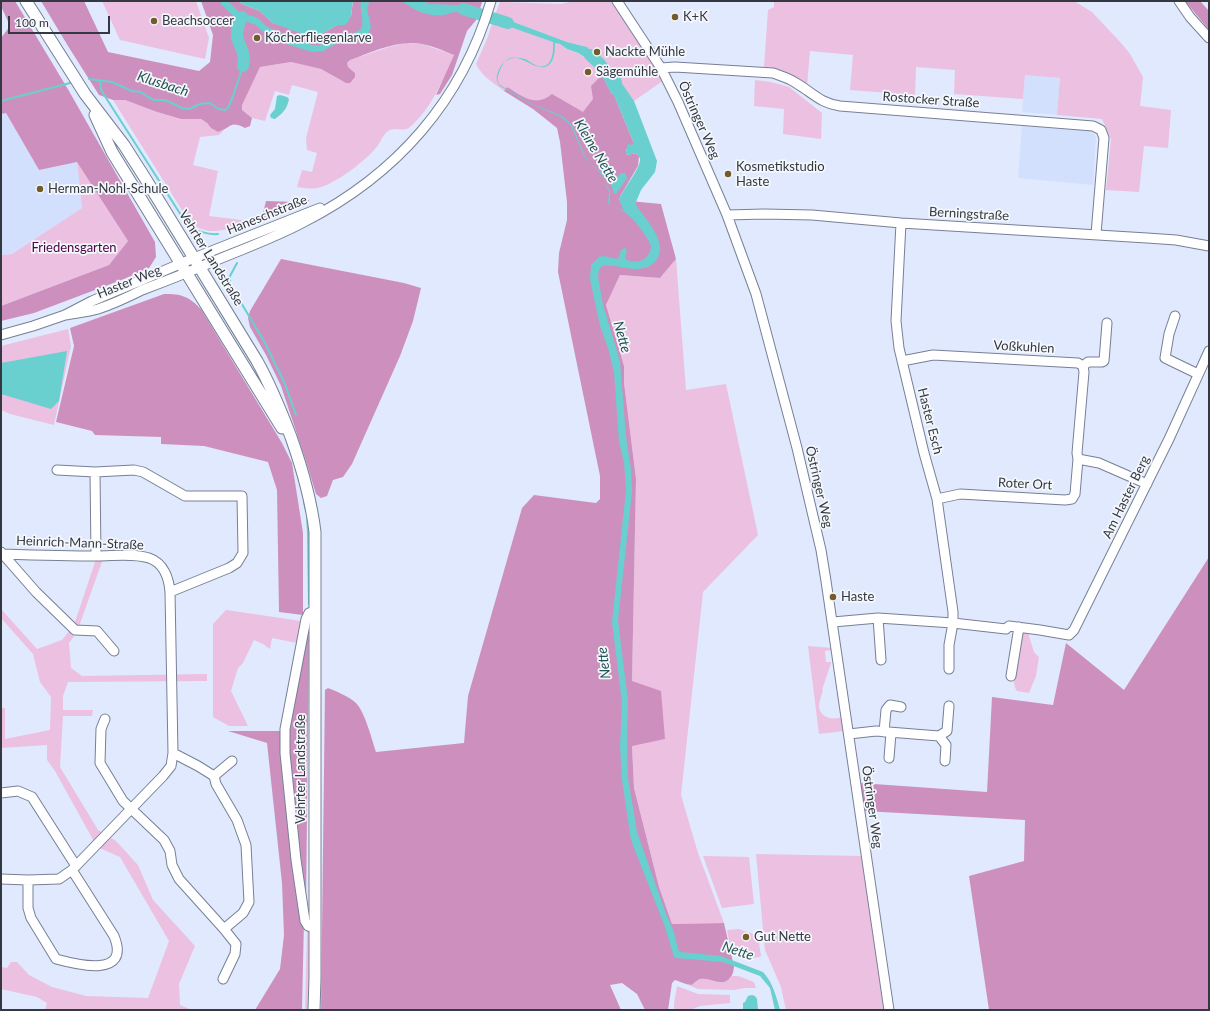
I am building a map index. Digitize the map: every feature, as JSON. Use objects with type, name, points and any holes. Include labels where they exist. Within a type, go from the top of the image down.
[{"type":"main road","name":"Vehrter Landstraße","points":[[26,1],[85,94],[124,145],[250,349],[270,384],[304,476],[313,512],[315,532],[314,1010]]},
{"type":"main road","name":"Vehrter Landstraße","points":[[85,94],[112,152],[294,447]]},
{"type":"street","name":"Haneschstraße","points":[[197,262],[272,238],[327,210],[382,171],[410,145],[427,125],[459,79],[485,22],[491,1]]},
{"type":"street","name":"Östringer Weg","points":[[617,1],[661,68],[690,127],[756,294],[797,448],[821,551],[833,622],[889,1010]]},
{"type":"street","points":[[1179,1],[1190,17],[1209,38]]},
{"type":"street","name":"Rostocker Straße","points":[[661,68],[675,67],[773,73],[784,76],[795,82],[823,102],[840,106],[1093,126],[1101,130],[1104,138],[1096,234]]},
{"type":"street","name":"Berningstraße","points":[[726,215],[812,215],[901,223],[1176,240],[1209,246]]},
{"type":"street","name":"Haster Esch","points":[[901,223],[896,321],[898,348],[937,499],[953,612],[949,669]]},
{"type":"street","name":"Haster Weg","points":[[1,335],[65,315],[97,309],[197,262]]},
{"type":"street","points":[[1175,316],[1169,334],[1165,358],[1198,374]]},
{"type":"street","name":"Voßkuhlen","points":[[902,361],[933,354],[1078,363],[1083,366],[1088,362],[1104,361],[1107,322]]},
{"type":"street","name":"Am Haster Berg","points":[[1018,627],[1069,635],[1074,630],[1147,484],[1209,351]]},
{"type":"street","name":"Roter Ort","points":[[937,499],[960,494],[1065,500],[1072,499],[1075,494],[1078,459],[1077,453],[1084,372],[1083,366]]},
{"type":"street","points":[[1078,459],[1099,463],[1147,484]]},
{"type":"street","points":[[57,470],[95,472],[134,470],[143,472],[185,496],[242,496],[243,553],[237,562],[229,568],[170,592]]},
{"type":"street","points":[[95,472],[96,556]]},
{"type":"street","name":"Heinrich-Mann-Straße","points":[[1,554],[96,556],[134,555],[150,558],[159,564],[169,580],[170,592],[173,753],[171,766],[163,776],[130,808],[74,868],[59,879],[1,879]]},
{"type":"street","name":"Heinrich-Mann-Straße","points":[[1,554],[36,592],[75,630],[97,632],[114,651]]},
{"type":"street","name":"Vehrter Landstraße","points":[[315,611],[309,613],[306,619],[285,729],[288,790],[305,921],[308,926],[315,928]]},
{"type":"street","points":[[878,618],[881,660]]},
{"type":"street","points":[[833,622],[878,618],[1006,628],[1009,626],[1018,627],[1012,676]]},
{"type":"street","points":[[889,758],[886,710],[890,706],[901,707]]},
{"type":"street","points":[[849,734],[876,731],[939,736],[947,731],[950,706]]},
{"type":"street","points":[[105,719],[101,729],[100,763],[123,801],[164,840],[170,851],[172,865],[180,879],[236,944],[234,954],[222,979]]},
{"type":"street","points":[[939,736],[946,745],[945,762]]},
{"type":"street","points":[[173,753],[214,776],[216,784],[237,820],[246,845],[249,902],[243,913],[224,929]]},
{"type":"street","points":[[214,776],[232,761]]},
{"type":"street","points":[[1,793],[18,791],[32,797],[114,936],[118,946],[113,960],[105,966],[76,964],[56,959],[31,918],[28,908],[28,880]]},
{"type":"shaded area","points":[[1,1],[15,1],[69,91],[155,242],[156,257],[149,268],[124,279],[34,313],[1,321],[1,306],[109,265],[128,241],[77,162],[39,170],[6,113],[1,114],[1,38],[10,26],[1,6]]},
{"type":"shaded area","points":[[41,1],[84,1],[108,52],[199,71],[210,62],[213,35],[201,1],[239,1],[242,4],[260,11],[273,23],[316,37],[341,24],[351,16],[353,1],[482,2],[477,19],[467,31],[452,75],[440,94],[436,95],[454,55],[422,44],[404,43],[385,47],[350,60],[347,63],[348,67],[355,73],[355,77],[350,83],[346,83],[321,69],[291,62],[260,67],[242,105],[242,110],[252,118],[250,126],[245,128],[233,125],[218,132],[201,119],[181,119],[125,100],[113,100],[99,95]]},
{"type":"shaded area","points":[[220,1],[228,1],[242,14],[253,16],[259,19],[266,26],[288,37],[312,45],[320,45],[339,35],[354,33],[361,29],[361,1],[370,1],[367,8],[371,27],[368,34],[360,38],[341,41],[323,51],[312,52],[283,43],[262,31],[256,25],[234,17],[221,4]]},
{"type":"shaded area","points":[[239,1],[353,1],[351,17],[345,25],[337,25],[316,37],[273,23],[260,11],[242,4]]},
{"type":"shaded area","points":[[402,1],[423,1],[429,4],[458,5],[479,10],[477,17],[461,12],[445,15],[432,15],[416,10]]},
{"type":"shaded area","points":[[1185,1],[1200,1],[1209,11],[1209,30]]},
{"type":"shaded area","points":[[495,15],[567,42],[587,47],[603,66],[598,70],[587,58],[567,49],[560,44],[555,43],[553,60],[545,67],[539,67],[515,58],[525,59],[538,66],[546,65],[551,59],[553,42],[493,21]]},
{"type":"shaded area","points":[[505,62],[498,75],[500,85],[532,104],[562,116],[572,125],[585,156],[591,164],[584,156],[571,126],[561,117],[531,104],[500,86],[497,81],[497,74],[502,64]]},
{"type":"shaded area","points":[[609,69],[634,101],[657,161],[655,172],[641,190],[636,205],[655,232],[660,247],[659,255],[653,264],[641,269],[602,266],[599,270],[598,277],[603,305],[620,361],[626,437],[631,469],[632,492],[618,620],[628,701],[628,778],[637,832],[680,952],[721,956],[763,972],[772,985],[780,1010],[775,1010],[770,988],[760,976],[723,962],[674,957],[665,927],[631,840],[622,780],[620,747],[622,703],[612,622],[626,490],[624,462],[619,442],[614,372],[608,348],[600,326],[590,279],[591,265],[599,257],[603,256],[618,259],[621,250],[625,248],[627,250],[625,258],[629,261],[637,262],[648,255],[651,247],[645,234],[630,216],[610,205],[624,211],[619,200],[638,168],[640,159],[636,153],[628,155],[626,153],[628,144],[633,144],[633,141],[614,95],[611,93],[602,75]]},
{"type":"shaded area","points":[[602,75],[611,93],[614,95],[633,141],[633,144],[626,150],[627,155],[636,153],[639,156],[638,166],[619,200],[661,204],[676,259],[660,278],[620,275],[606,305],[624,366],[624,383],[636,479],[632,681],[661,691],[665,739],[632,746],[634,788],[659,887],[672,924],[724,923],[734,967],[733,974],[729,979],[722,982],[700,979],[692,985],[675,980],[672,983],[668,1010],[645,1010],[637,994],[622,983],[610,985],[621,1010],[321,1010],[325,690],[328,688],[346,696],[356,703],[365,719],[376,752],[464,743],[468,696],[522,508],[534,495],[596,503],[600,499],[600,476],[558,272],[559,253],[567,220],[567,202],[557,128],[533,109],[504,91],[507,87],[524,97],[535,100],[546,98],[552,94],[583,112],[593,99],[591,86]]},
{"type":"shaded area","points":[[1025,75],[1060,78],[1057,115],[1022,112]]},
{"type":"shaded area","points":[[280,95],[289,99],[287,106],[278,117],[275,119],[271,118],[270,115],[275,109],[277,96]]},
{"type":"shaded area","name":"Herman-Nohl-Schule","points":[[6,113],[39,170],[77,161],[82,208],[12,254],[1,255],[1,114]]},
{"type":"shaded area","points":[[1022,126],[1090,131],[1096,137],[1093,185],[1018,178]]},
{"type":"shaded area","points":[[591,164],[603,174],[604,181],[602,175]]},
{"type":"shaded area","points":[[621,173],[625,173],[627,178],[616,194],[614,193],[611,184]]},
{"type":"shaded area","points":[[604,181],[610,191],[610,205],[608,203],[609,192]]},
{"type":"shaded area","points":[[295,199],[309,200],[309,202],[253,223],[249,221],[262,217],[266,201],[295,202]]},
{"type":"shaded area","points":[[281,259],[404,283],[421,288],[413,321],[400,356],[352,464],[343,477],[333,480],[327,496],[321,498],[316,494],[281,386],[250,327],[248,318],[250,311]]},
{"type":"shaded area","points":[[164,294],[184,297],[192,301],[201,309],[282,443],[292,463],[303,533],[303,615],[279,612],[277,490],[268,462],[204,446],[161,444],[161,437],[95,435],[92,431],[56,422],[74,346],[70,328]]},
{"type":"shaded area","points":[[67,351],[59,401],[51,409],[1,394],[1,363]]},
{"type":"shaded area","points":[[1209,557],[1209,1010],[989,1010],[969,876],[1024,861],[1025,820],[864,811],[860,783],[987,792],[992,697],[1053,705],[1066,643],[1124,690]]},
{"type":"shaded area","points":[[309,623],[306,908],[304,921],[302,1010],[255,1010],[280,969],[284,935],[282,883],[267,743],[228,731],[288,731]]},
{"type":"shaded area","points":[[752,995],[757,999],[758,1010],[743,1010],[743,1003],[748,996]]},
{"type":"green space","points":[[102,1],[196,1],[209,38],[205,59],[120,40]]},
{"type":"green space","points":[[574,1],[611,1],[664,80],[634,101],[618,105],[575,121],[524,97],[507,87],[504,91],[485,76],[476,64],[493,21],[560,44],[567,49],[582,55],[587,47],[567,42],[495,15],[500,2],[561,4]]},
{"type":"green space","points":[[774,1],[1074,1],[1092,12],[1130,54],[1143,77],[1140,106],[1171,110],[1168,148],[1144,146],[1139,192],[1106,190],[1111,139],[1102,119],[1057,115],[1060,78],[1025,75],[1023,99],[954,94],[955,70],[916,67],[915,95],[850,90],[853,55],[810,51],[807,86],[797,78],[787,73],[777,69],[764,67],[768,10],[774,7]]},
{"type":"green space","points":[[405,43],[422,44],[454,55],[436,94],[424,112],[407,129],[393,129],[387,132],[377,147],[370,154],[350,171],[334,181],[327,185],[315,188],[297,187],[302,170],[312,172],[317,153],[307,150],[306,138],[318,92],[292,85],[289,95],[275,91],[265,121],[252,118],[242,110],[241,105],[260,67],[291,62],[321,69],[346,83],[355,73],[348,67],[347,63],[350,60]]},
{"type":"green space","points":[[755,80],[771,82],[789,87],[822,113],[821,139],[783,134],[784,109],[754,106]]},
{"type":"green space","points":[[113,100],[125,100],[181,119],[201,119],[218,132],[224,130],[219,135],[200,137],[193,165],[218,171],[209,216],[249,221],[220,231],[205,230],[190,223]]},
{"type":"green space","name":"Friedensgarten","points":[[77,161],[128,241],[109,265],[1,306],[1,255],[12,254],[82,208]]},
{"type":"green space","points":[[676,259],[686,390],[726,384],[758,535],[703,592],[681,795],[698,853],[724,923],[672,924],[659,887],[634,788],[632,745],[665,739],[632,681],[636,479],[624,383],[624,366],[606,305],[620,275],[660,278]]},
{"type":"green space","points":[[68,329],[71,346],[54,425],[10,414],[1,410],[1,346]]},
{"type":"green space","points":[[96,559],[103,559],[77,632],[69,643],[71,668],[82,676],[207,674],[207,681],[68,682],[63,696],[63,710],[93,710],[92,716],[63,716],[60,767],[98,830],[116,841],[138,865],[153,900],[195,946],[179,984],[180,1005],[192,1010],[45,1010],[47,1003],[37,997],[1,989],[1,967],[7,968],[11,962],[17,962],[29,975],[52,987],[86,996],[148,998],[169,941],[120,857],[97,847],[55,771],[47,760],[47,745],[1,748],[1,708],[5,708],[5,739],[50,730],[51,697],[40,682],[33,654],[1,618],[1,609],[37,649],[62,640],[74,625]]},
{"type":"green space","points":[[226,610],[301,621],[297,643],[272,638],[270,649],[254,640],[243,663],[238,668],[231,691],[248,726],[229,726],[213,717],[213,624]]},
{"type":"green space","points":[[1021,631],[1029,633],[1034,652],[1039,657],[1036,676],[1029,693],[1017,691],[1014,679]]},
{"type":"green space","points":[[808,646],[832,648],[832,650],[825,651],[826,662],[831,663],[822,690],[819,707],[822,714],[828,718],[842,717],[844,731],[819,734]]},
{"type":"green space","points":[[756,854],[862,856],[885,1009],[786,1010],[781,987],[765,950]]},
{"type":"green space","points":[[703,856],[749,857],[754,904],[722,908]]},
{"type":"green space","points":[[307,929],[311,933],[310,1010],[305,1010]]},
{"type":"green space","points":[[739,929],[758,936],[760,957],[753,958],[731,951],[727,930]]},
{"type":"green space","points":[[732,976],[738,976],[754,982],[756,988],[734,990],[698,989],[686,984],[692,985],[699,979],[709,979],[716,982],[723,982]]},
{"type":"green space","points":[[677,986],[698,994],[730,995],[730,1003],[700,1006],[690,1010],[674,1010]]},
{"type":"waterway","name":"Nette","points":[[463,9],[508,23]]},
{"type":"waterway","name":"Klusbach","points":[[242,17],[238,27],[237,37],[244,57],[243,66]]},
{"type":"waterway","name":"Nette","points":[[590,55],[606,72],[613,77],[616,82]]},
{"type":"waterway","name":"Klusbach","points":[[89,79],[112,82],[132,91],[141,92],[154,100],[165,100],[182,108],[189,109],[200,104],[210,103],[218,109],[225,110],[228,108],[233,96],[243,66]]},
{"type":"waterway","points":[[100,80],[101,90],[188,226],[202,232],[218,234]]},
{"type":"waterway","name":"Klusbach","points":[[1,101],[70,83]]},
{"type":"waterway","points":[[237,263],[230,276],[230,284],[265,343],[285,384],[296,415]]},
{"type":"waterway","points":[[304,502],[306,511]]},
{"type":"waterway","points":[[307,516],[309,604]]},
{"type":"place","name":"K+K","points":[[675,17]]},
{"type":"place","name":"Beachsoccer","points":[[154,21]]},
{"type":"place","name":"Köcherfliegenlarve","points":[[257,38]]},
{"type":"place","name":"Nackte Mühle","points":[[597,52]]},
{"type":"place","name":"Sägemühle","points":[[588,72]]},
{"type":"place","name":"Kosmetikstudio Haste","points":[[728,174]]},
{"type":"place","name":"Herman-Nohl-Schule","points":[[40,189]]},
{"type":"place","name":"Haste","points":[[833,597]]},
{"type":"place","name":"Gut Nette","points":[[746,937]]},
{"type":"water label","name":"Kleine Nette","points":[[596,151]]}]
